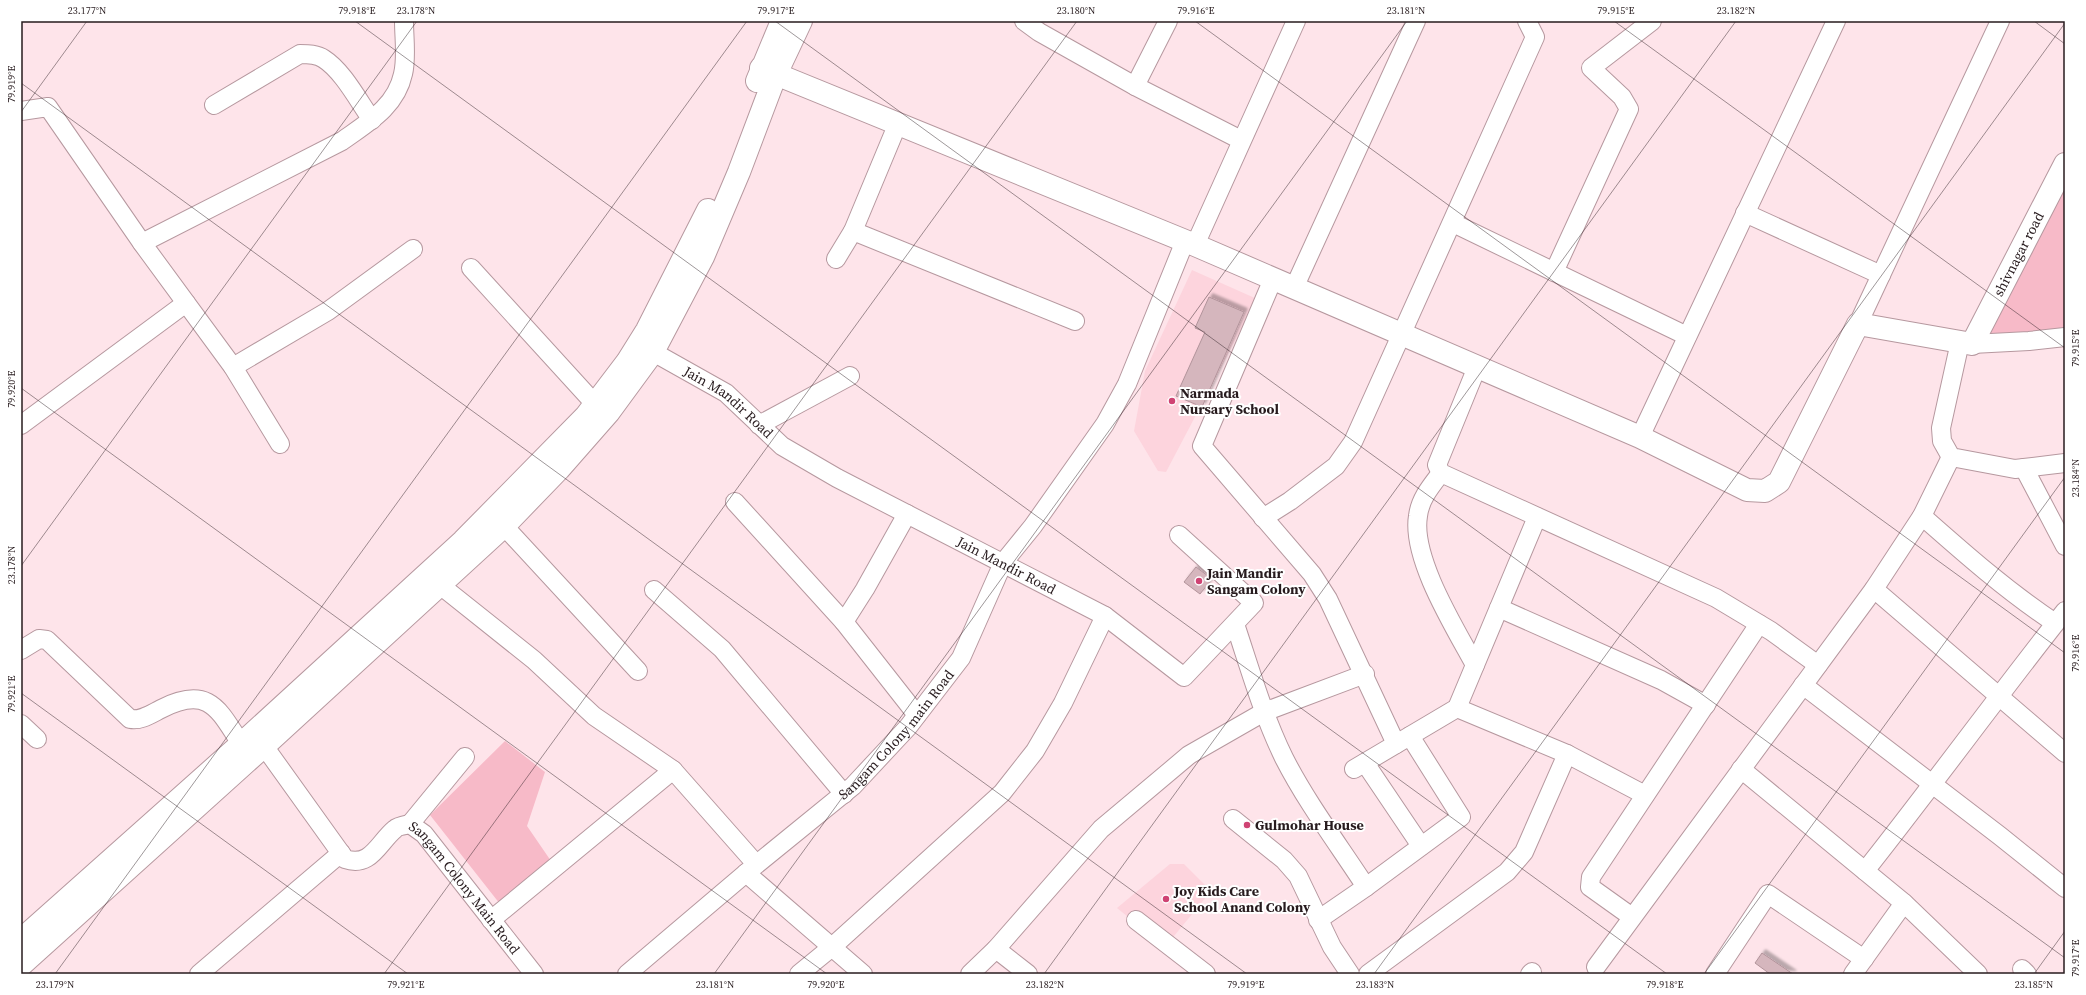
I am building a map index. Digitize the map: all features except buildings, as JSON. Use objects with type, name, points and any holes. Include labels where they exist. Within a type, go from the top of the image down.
[{"type":"street","points":[[142,243],[342,141],[372,120],[392,102],[403,74],[404,21]]},
{"type":"street","points":[[21,965],[252,750],[440,585],[504,526],[609,412],[653,352],[703,257],[739,172],[782,21]]},
{"type":"street","points":[[21,940],[252,750],[542,462],[586,416],[627,362],[647,330],[716,194],[768,71],[801,21]]},
{"type":"street","points":[[1024,21],[1040,32],[1135,86],[1241,140]]},
{"type":"street","points":[[1135,86],[1168,21]]},
{"type":"street","name":"Sangam Colony main Road","points":[[627,974],[751,869],[844,794],[908,727],[961,658],[1003,563],[1033,526],[1096,436],[1128,384],[1190,243],[1241,140],[1296,21]]},
{"type":"street","points":[[1294,288],[1416,21]]},
{"type":"street","points":[[1263,518],[1290,501],[1336,466],[1353,442],[1403,336],[1535,37],[1527,21]]},
{"type":"street","points":[[1554,272],[1629,109],[1622,97],[1592,68],[1652,21]]},
{"type":"street","points":[[1640,437],[1836,21]]},
{"type":"street","points":[[768,71],[898,122],[1190,243],[1640,437],[1747,490],[1765,492],[1778,482],[1858,324],[2000,21]]},
{"type":"street","points":[[214,105],[300,54],[313,54],[324,58],[335,68],[372,120]]},
{"type":"street","points":[[21,111],[48,107],[142,243],[233,368],[280,444]]},
{"type":"street","points":[[836,259],[853,231],[898,122]]},
{"type":"street","name":"shivnagar road","points":[[1966,343],[2065,164]]},
{"type":"street","points":[[1745,213],[1881,275]]},
{"type":"street","points":[[1453,223],[1687,336]]},
{"type":"street","points":[[853,231],[1076,321]]},
{"type":"street","points":[[233,368],[328,311],[414,249]]},
{"type":"street","points":[[471,268],[596,404]]},
{"type":"street","points":[[1273,279],[1202,446],[1312,574],[1328,599],[1365,674],[1403,740],[1461,817],[1318,920]]},
{"type":"street","points":[[23,420],[186,303]]},
{"type":"street","points":[[1858,324],[1966,343],[2029,341],[2065,336]]},
{"type":"street","points":[[1951,457],[1942,441],[1941,428],[1966,343]]},
{"type":"street","name":"Jain Mandir Road","points":[[653,352],[726,393],[782,446],[838,478],[1105,616],[1184,677],[1254,603],[1179,535]]},
{"type":"street","points":[[1477,367],[1437,465],[1441,473],[1716,598],[1759,624],[1818,665]]},
{"type":"street","points":[[759,425],[850,376]]},
{"type":"street","points":[[1951,457],[2015,469],[2065,464]]},
{"type":"street","points":[[1596,967],[1874,589],[1922,516],[1951,457]]},
{"type":"street","points":[[2024,468],[2065,546]]},
{"type":"street","points":[[1441,473],[1425,495],[1418,516],[1417,538],[1421,558],[1453,625],[1475,665]]},
{"type":"street","points":[[735,502],[844,622],[917,715]]},
{"type":"street","points":[[844,622],[865,589],[907,514]]},
{"type":"street","points":[[1865,871],[2060,617],[2023,602],[1992,578],[1922,516]]},
{"type":"street","points":[[1421,846],[1360,766],[1457,708],[1537,517]]},
{"type":"street","points":[[504,526],[638,672]]},
{"type":"street","points":[[440,585],[534,660],[594,716],[673,770],[751,869],[832,948],[863,974]]},
{"type":"street","points":[[1874,589],[2065,753]]},
{"type":"street","points":[[654,590],[722,650],[844,794]]},
{"type":"street","points":[[1499,608],[1661,680],[1706,704]]},
{"type":"street","points":[[799,974],[832,948],[1002,793],[1035,751],[1052,724],[1064,703],[1105,616]]},
{"type":"street","points":[[1235,624],[1264,712],[1297,782],[1366,886]]},
{"type":"street","points":[[1632,917],[1590,887],[1591,877],[1759,624]]},
{"type":"street","name":"Sangam Colony Main Road","points":[[22,649],[39,639],[47,640],[130,719],[141,719],[181,700],[193,698],[202,699],[218,711],[345,859],[354,862],[368,859],[396,828],[410,824],[424,834],[534,974]]},
{"type":"street","points":[[970,974],[996,949],[1101,829],[1189,755],[1264,712],[1365,674]]},
{"type":"street","points":[[1803,685],[1933,784],[2065,888]]},
{"type":"street","points":[[1457,708],[1567,754],[1645,795]]},
{"type":"street","points":[[21,724],[36,739]]},
{"type":"street","points":[[1368,974],[1507,872],[1524,852],[1567,754]]},
{"type":"street","points":[[410,824],[465,757]]},
{"type":"street","points":[[1741,769],[1904,903],[1978,974]]},
{"type":"street","points":[[491,920],[673,770]]},
{"type":"street","points":[[1233,819],[1284,860],[1298,876],[1332,947],[1350,974]]},
{"type":"street","points":[[198,974],[341,853]]},
{"type":"street","points":[[1715,974],[1768,894],[1864,959]]},
{"type":"street","points":[[1853,974],[1904,903]]},
{"type":"street","points":[[1136,920],[1206,974]]},
{"type":"street","points":[[996,949],[1028,974]]},
{"type":"street","points":[[21,971],[24,974]]},
{"type":"shaded area","points":[[2065,186],[2065,330],[1984,339]]},
{"type":"shaded area","name":"Narmada Nursary School","points":[[1192,270],[1257,299],[1166,472],[1158,471],[1134,431],[1145,371]]},
{"type":"shaded area","points":[[505,741],[545,772],[527,826],[551,861],[500,904],[430,815]]},
{"type":"shaded area","name":"Joy Kids Care School Anand Colony","points":[[1170,864],[1184,864],[1211,891],[1165,947],[1117,908]]},
{"type":"place","name":"Narmada Nursary School","points":[[1172,401]]},
{"type":"place","name":"Jain Mandir Sangam Colony","points":[[1199,581]]},
{"type":"place","name":"Gulmohar House","points":[[1247,825]]},
{"type":"place","name":"Joy Kids Care School Anand Colony","points":[[1166,899]]}]
